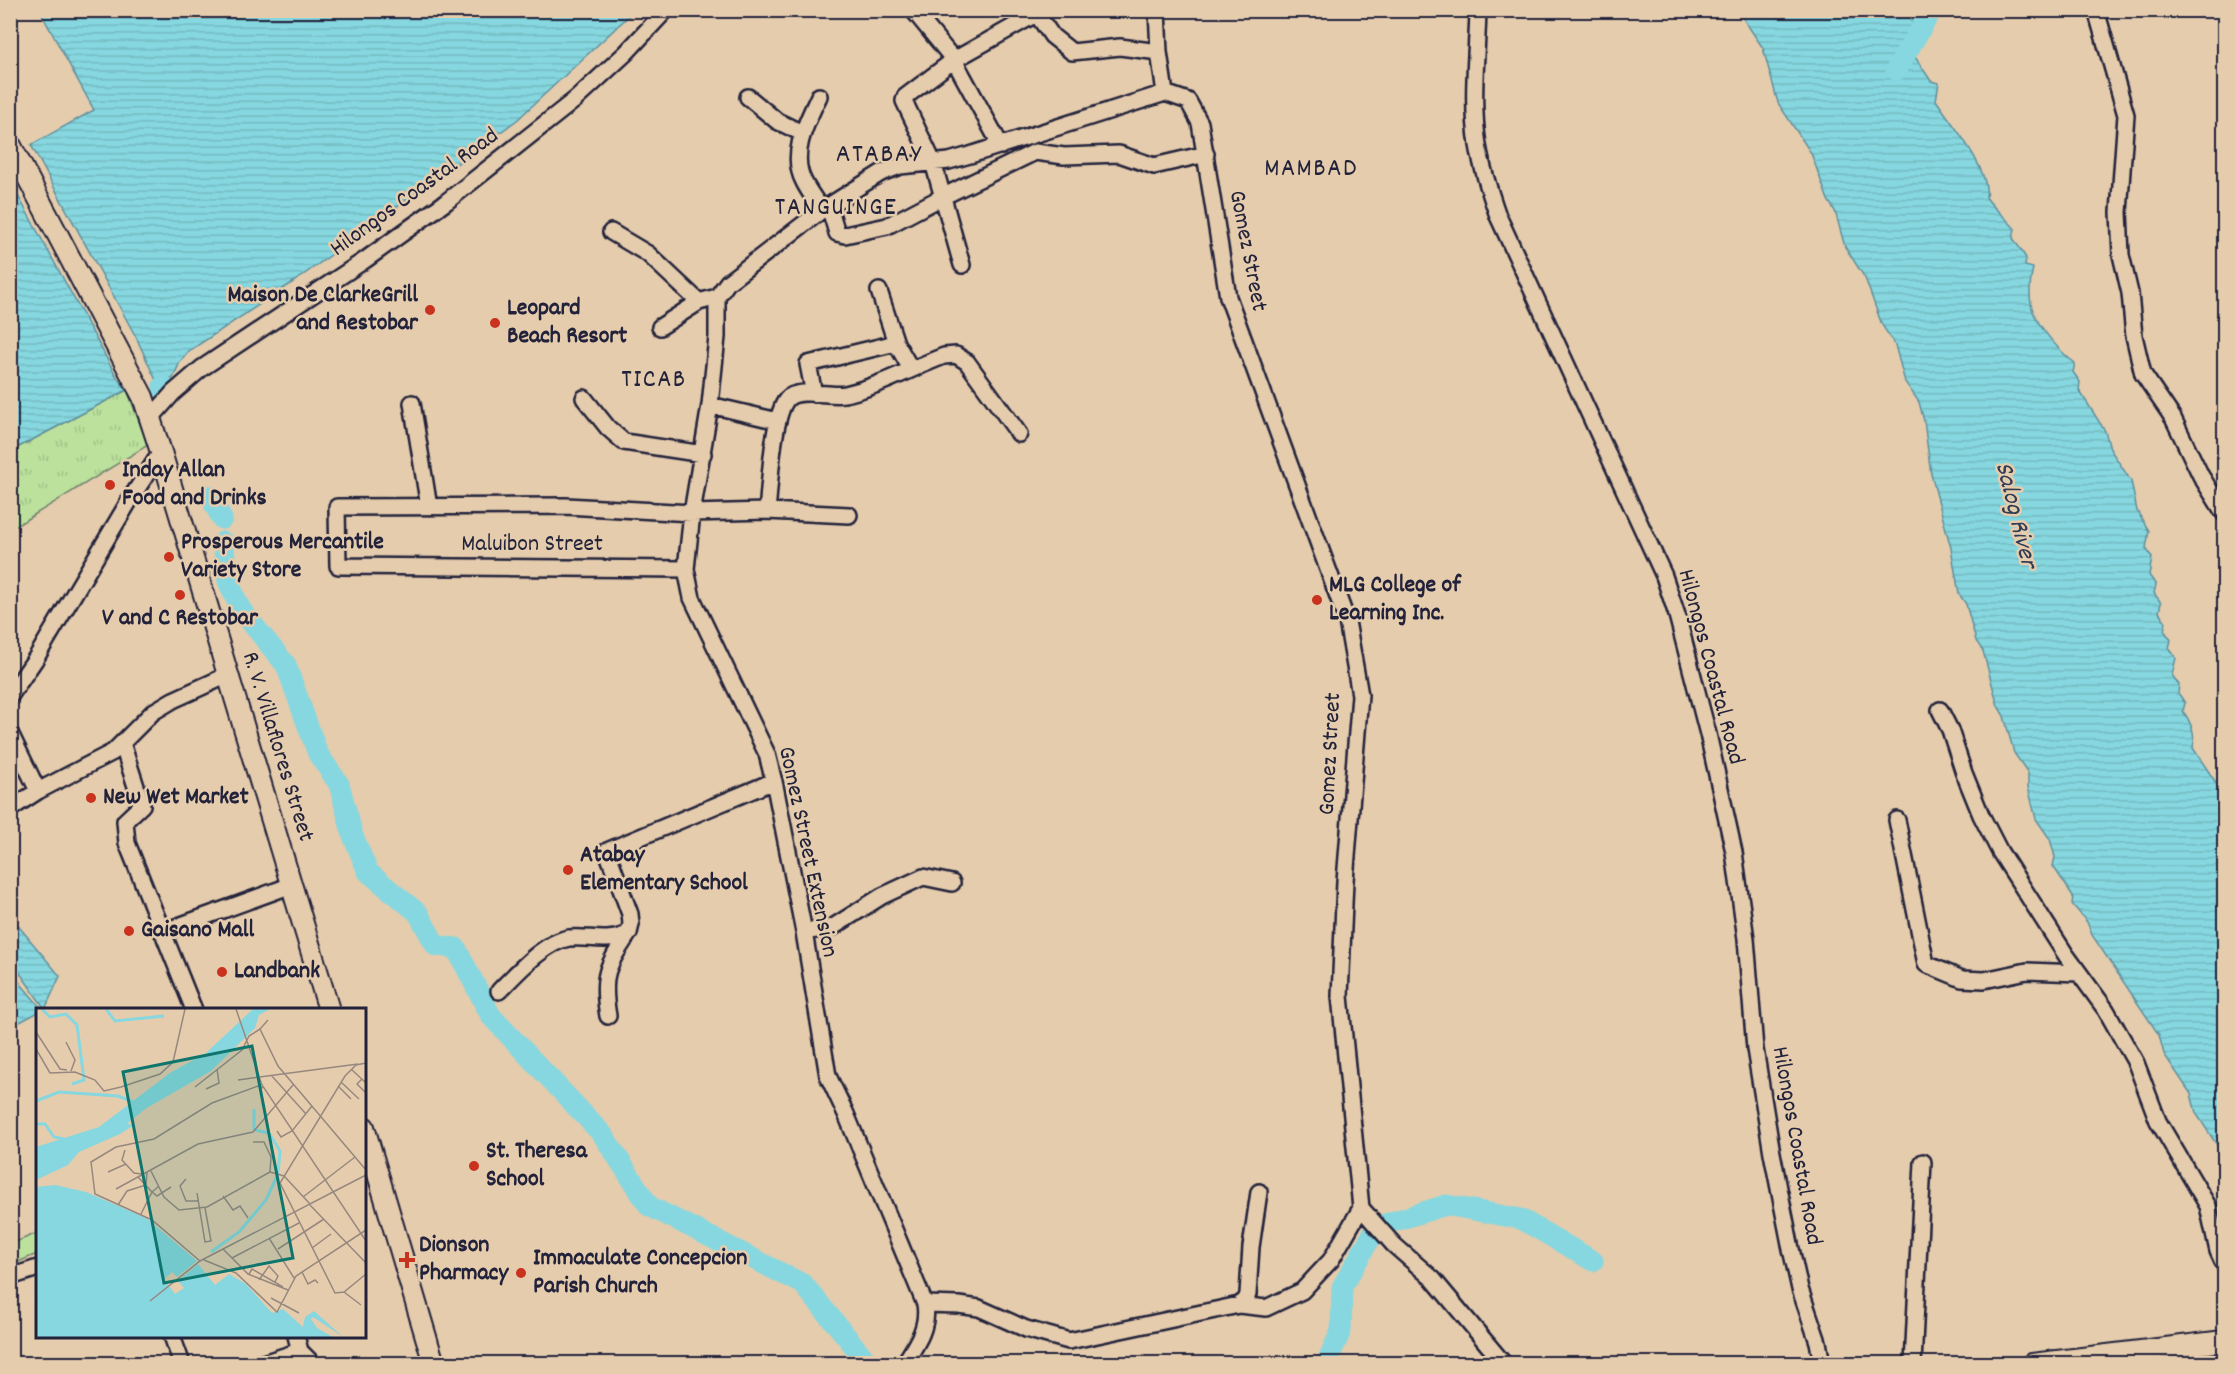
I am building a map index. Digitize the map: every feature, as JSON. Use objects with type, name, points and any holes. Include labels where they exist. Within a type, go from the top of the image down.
[{"type":"main road","name":"R. V. Villaflores Street","points":[[10,144],[143,397],[151,418],[328,1008]]},
{"type":"main road","points":[[366,1133],[434,1364]]},
{"type":"main road","points":[[2032,1364],[2224,1341]]},
{"type":"street","name":"Hilongos Coastal Road","points":[[151,418],[179,386],[202,368],[365,260],[446,202],[576,99],[626,53],[666,10]]},
{"type":"street","points":[[913,10],[954,60],[1001,146]]},
{"type":"street","points":[[660,327],[699,302],[717,297],[728,282],[826,208],[880,173],[900,166],[949,161],[1165,93],[1159,52],[1157,10]]},
{"type":"street","name":"Hilongos Coastal Road","points":[[1478,10],[1476,110],[1478,145],[1487,182],[1498,216],[1664,576],[1677,615],[1708,734],[1734,852],[1746,939],[1755,1049],[1780,1197],[1800,1290],[1820,1348],[1822,1364]]},
{"type":"street","points":[[2096,10],[2126,115],[2119,212],[2121,255],[2130,293],[2134,336],[2143,374],[2173,418],[2201,476],[2224,513]]},
{"type":"street","points":[[962,265],[933,162],[904,101],[905,97],[954,60],[1038,12],[1053,36],[1072,52],[1120,47],[1159,52]]},
{"type":"street","name":"Gomez Street","points":[[1165,93],[1188,101],[1200,123],[1228,297],[1347,621],[1360,695],[1345,881],[1340,996],[1361,1208]]},
{"type":"street","points":[[819,96],[802,133],[798,159],[802,180],[826,208],[837,233],[845,235],[887,226],[1035,152],[1064,156],[1119,154],[1154,166],[1206,154]]},
{"type":"street","points":[[748,98],[777,121],[802,133]]},
{"type":"street","points":[[611,232],[648,254],[699,302]]},
{"type":"street","points":[[879,291],[896,343],[911,369]]},
{"type":"street","name":"Gomez Street Extension","points":[[717,297],[717,337],[710,405],[692,513],[686,569],[692,598],[767,754],[804,932],[828,1076],[925,1304]]},
{"type":"street","points":[[814,394],[808,364],[896,343]]},
{"type":"street","points":[[767,511],[778,421],[787,400],[792,395],[845,394],[944,356],[956,355],[967,362],[1019,434]]},
{"type":"street","points":[[584,398],[608,428],[624,442],[703,454]]},
{"type":"street","points":[[412,403],[429,507],[566,506],[692,513],[767,511],[849,515]]},
{"type":"street","points":[[710,405],[778,421]]},
{"type":"street","points":[[10,696],[36,658],[161,452]]},
{"type":"street","name":"Maluibon Street","points":[[429,507],[337,507],[338,566],[686,569]]},
{"type":"street","points":[[10,809],[38,790],[113,752],[153,712],[173,700],[228,675]]},
{"type":"street","points":[[1940,710],[1950,730],[1981,815],[2000,852],[2079,973],[2106,1010],[2136,1063],[2158,1121],[2208,1206],[2218,1251],[2224,1264]]},
{"type":"street","points":[[10,733],[38,790]]},
{"type":"street","points":[[122,743],[142,805],[125,821],[127,843],[193,1008]]},
{"type":"street","points":[[608,1016],[604,997],[605,976],[608,966],[629,933],[631,924],[630,914],[607,851],[774,781]]},
{"type":"street","points":[[1897,820],[1926,964],[1962,979],[1984,980],[2027,971],[2079,973]]},
{"type":"street","points":[[804,932],[833,927],[882,896],[923,877],[952,883]]},
{"type":"street","points":[[162,932],[292,885]]},
{"type":"street","points":[[499,991],[530,962],[561,940],[575,938],[608,940],[629,933]]},
{"type":"street","points":[[1913,1364],[1923,1162]]},
{"type":"street","points":[[1239,1305],[1246,1300],[1248,1294],[1251,1247],[1259,1192]]},
{"type":"street","points":[[904,1364],[924,1329],[925,1304],[979,1308],[1026,1329],[1069,1341],[1239,1305],[1266,1308],[1302,1291],[1331,1260],[1361,1208],[1394,1245],[1433,1279],[1504,1364]]},
{"type":"street","points":[[10,1277],[36,1269]]},
{"type":"street","points":[[173,1338],[182,1364]]},
{"type":"street","points":[[260,1364],[298,1344],[313,1364]]},
{"type":"green space","points":[[127,390],[148,445],[11,529],[11,451]]},
{"type":"green space","points":[[36,1233],[36,1254],[11,1265],[11,1244]]},
{"type":"water","points":[[40,11],[634,11],[517,120],[295,281],[189,351],[180,362],[173,378],[160,389],[136,337],[31,145],[94,110]]},
{"type":"water","name":"Salog River","points":[[1738,11],[1911,11],[1913,28],[1911,51],[1931,81],[1939,83],[1936,100],[1976,161],[1986,186],[1986,197],[2015,229],[2013,238],[2026,258],[2025,266],[2033,268],[2030,295],[2031,306],[2036,318],[2051,340],[2075,363],[2073,372],[2080,382],[2079,390],[2105,431],[2110,449],[2131,481],[2137,511],[2149,531],[2146,548],[2152,558],[2149,575],[2156,585],[2154,593],[2161,603],[2159,612],[2166,622],[2164,630],[2171,640],[2169,648],[2176,658],[2172,675],[2179,685],[2178,693],[2185,703],[2183,711],[2192,728],[2193,748],[2224,795],[2224,1156],[2196,1113],[2191,1094],[2164,1054],[2159,1035],[2092,935],[2087,922],[2072,904],[2073,896],[2053,866],[2055,857],[2050,839],[2036,819],[2028,787],[2028,773],[2014,753],[1983,651],[1976,641],[1966,604],[1959,594],[1951,548],[1931,474],[1924,421],[1919,402],[1905,382],[1895,345],[1882,325],[1865,278],[1845,247],[1835,211],[1828,200],[1811,153],[1778,103],[1763,48]]},
{"type":"water","points":[[10,181],[118,379],[127,390],[11,451]]},
{"type":"water","points":[[10,916],[60,976],[45,1008],[44,1008],[11,960]]},
{"type":"water","points":[[10,971],[41,1008],[36,1008],[36,1014],[14,1025],[11,1020]]},
{"type":"waterway","points":[[1896,70],[1932,10]]},
{"type":"waterway","points":[[163,386],[164,390]]},
{"type":"waterway","points":[[210,496],[222,519]]},
{"type":"waterway","points":[[223,542],[228,581],[241,610],[286,665],[318,754],[339,784],[353,836],[368,872],[418,913],[436,946],[456,948],[491,1016],[603,1135],[649,1206],[803,1284],[869,1364]]},
{"type":"waterway","points":[[1385,1224],[1446,1205],[1521,1219],[1593,1261]]},
{"type":"waterway","points":[[1326,1364],[1341,1331],[1342,1287],[1375,1230]]},
{"type":"place","name":"Maison De ClarkeGrill and Restobar","points":[[430,310]]},
{"type":"place","name":"Leopard Beach Resort","points":[[495,323]]},
{"type":"place","name":"Inday Allan Food and Drinks","points":[[110,485]]},
{"type":"place","name":"Prosperous Mercantile Variety Store","points":[[169,557]]},
{"type":"place","name":"V and C Restobar","points":[[180,595]]},
{"type":"place","name":"MLG College of Learning Inc.","points":[[1317,600]]},
{"type":"place","name":"New Wet Market","points":[[91,798]]},
{"type":"place","name":"Atabay Elementary School","points":[[568,870]]},
{"type":"place","name":"Gaisano Mall","points":[[129,931]]},
{"type":"place","name":"Landbank","points":[[222,972]]},
{"type":"place","name":"St. Theresa School","points":[[474,1166]]},
{"type":"place","name":"Dionson Pharmacy","points":[[407,1260]]},
{"type":"place","name":"Immaculate Concepcion Parish Church","points":[[521,1273]]},
{"type":"district","name":"ATABAY","points":[[879,155]]},
{"type":"district","name":"MAMBAD","points":[[1311,169]]},
{"type":"district","name":"TANGUINGE","points":[[836,208]]},
{"type":"district","name":"TICAB","points":[[654,380]]}]
